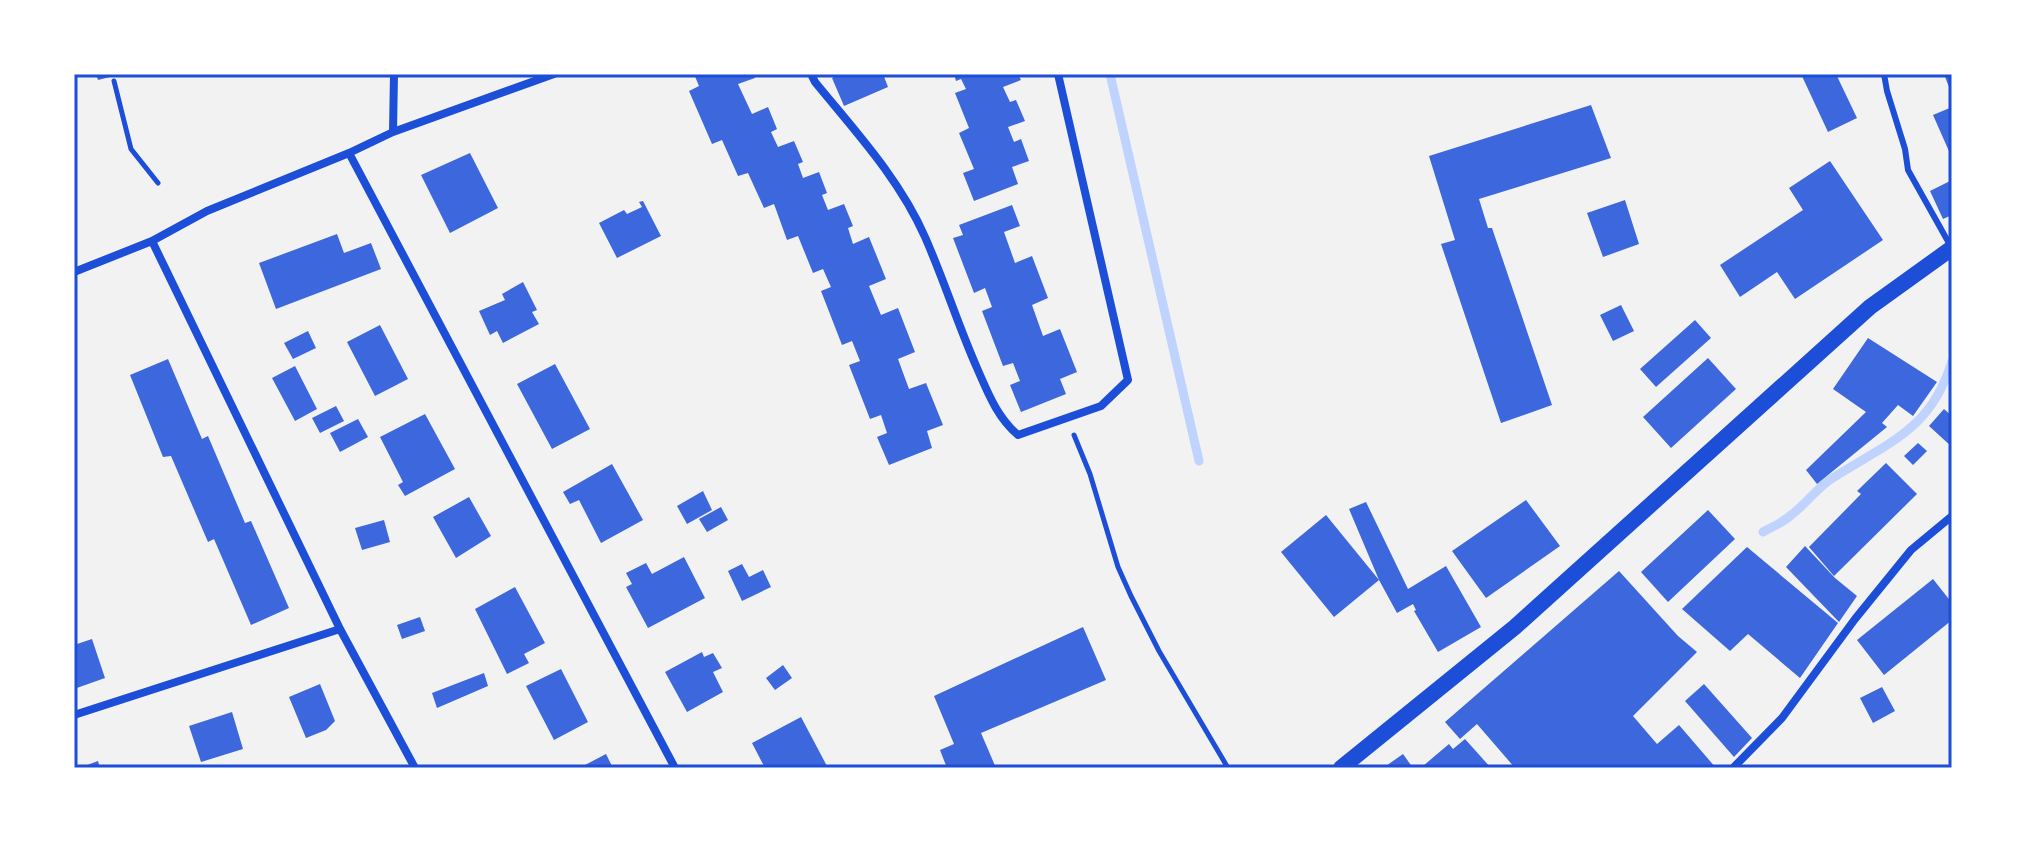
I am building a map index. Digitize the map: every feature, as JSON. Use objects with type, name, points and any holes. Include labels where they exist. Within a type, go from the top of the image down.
[{"type":"main road","points":[[1341,768],[1515,627],[1870,307],[1952,248]]},
{"type":"street","points":[[393,132],[394,74]]},
{"type":"street","points":[[74,272],[152,241],[207,211],[393,132],[554,74]]},
{"type":"street","points":[[811,74],[894,181],[924,235],[953,312],[1003,423],[1018,435],[1101,406],[1128,380],[1058,74]]},
{"type":"street","points":[[349,153],[675,768]]},
{"type":"street","points":[[152,241],[340,629],[415,768]]},
{"type":"street","points":[[1733,768],[1782,718],[1911,550],[1952,516]]},
{"type":"street","points":[[74,715],[340,629]]},
{"type":"lane","points":[[1884,74],[1908,170],[1952,248]]},
{"type":"path","points":[[114,81],[131,149],[158,183]]},
{"type":"path","points":[[139,176],[147,169]]},
{"type":"path","points":[[1068,419],[1090,474],[1118,567],[1131,596],[1179,687],[1228,768]]},
{"type":"building","points":[[96,74],[118,74],[118,75],[98,80]]},
{"type":"building","points":[[694,74],[754,74],[755,78],[738,84],[752,114],[768,107],[777,129],[771,132],[778,147],[794,141],[803,162],[798,164],[803,178],[819,172],[827,193],[822,195],[828,210],[844,204],[853,226],[848,228],[853,244],[869,237],[886,279],[869,286],[881,315],[898,308],[915,352],[898,359],[909,389],[926,383],[943,425],[927,431],[932,448],[889,465],[877,437],[887,433],[881,415],[870,419],[849,365],[860,361],[852,341],[842,345],[821,291],[831,287],[823,269],[813,273],[798,236],[787,240],[774,204],[764,208],[748,173],[738,176],[722,140],[712,144],[689,91],[699,86]]},
{"type":"building","points":[[840,74],[883,74],[888,87],[844,106],[832,78]]},
{"type":"building","points":[[954,74],[1018,74],[1021,80],[1003,87],[1010,102],[1016,100],[1025,121],[1008,127],[1014,142],[1021,139],[1029,161],[1012,167],[1018,184],[974,201],[963,173],[974,169],[959,133],[969,128],[955,93],[966,89],[961,79],[956,81]]},
{"type":"building","points":[[1801,74],[1836,74],[1857,118],[1828,132]]},
{"type":"building","points":[[1944,74],[1952,74],[1952,95]]},
{"type":"building","points":[[1591,105],[1611,158],[1479,199],[1488,228],[1492,228],[1552,405],[1501,423],[1441,244],[1455,240],[1429,156]]},
{"type":"building","points":[[1952,107],[1952,158],[1933,115]]},
{"type":"building","points":[[470,153],[498,208],[450,233],[421,175]]},
{"type":"building","points":[[1830,161],[1883,240],[1795,299],[1777,272],[1740,297],[1720,265],[1803,210],[1789,188]]},
{"type":"building","points":[[1952,180],[1952,215],[1943,219],[1930,191]]},
{"type":"building","points":[[1625,200],[1639,244],[1603,257],[1587,213]]},
{"type":"building","points":[[643,201],[661,236],[617,258],[599,223],[624,210],[627,214],[642,207],[639,202]]},
{"type":"building","points":[[1012,205],[1020,226],[1004,232],[1015,263],[1032,256],[1048,298],[1032,305],[1043,336],[1060,329],[1077,372],[1060,379],[1066,394],[1021,412],[1010,385],[1020,381],[1013,363],[1003,366],[982,311],[992,307],[985,288],[974,293],[953,238],[963,235],[959,225]]},
{"type":"building","points":[[337,234],[344,253],[371,243],[381,269],[276,309],[259,263]]},
{"type":"building","points":[[523,282],[537,310],[532,312],[539,324],[503,343],[497,331],[490,335],[479,311],[505,300],[502,294]]},
{"type":"building","points":[[1621,305],[1634,331],[1613,341],[1600,315]]},
{"type":"building","points":[[1695,320],[1711,338],[1656,387],[1640,369]]},
{"type":"building","points":[[380,325],[408,379],[375,396],[347,342]]},
{"type":"building","points":[[308,331],[316,348],[293,359],[284,343]]},
{"type":"building","points":[[1868,338],[1937,382],[1913,416],[1898,405],[1882,423],[1887,427],[1817,484],[1806,470],[1866,412],[1833,389]]},
{"type":"building","points":[[1708,358],[1736,389],[1671,448],[1643,417]]},
{"type":"building","points":[[168,359],[202,439],[208,436],[245,523],[251,521],[289,608],[251,625],[214,539],[208,542],[171,456],[163,457],[130,375]]},
{"type":"building","points":[[555,364],[590,429],[552,449],[517,384]]},
{"type":"building","points":[[295,366],[317,409],[295,421],[272,378]]},
{"type":"building","points":[[336,406],[344,421],[320,433],[312,418]]},
{"type":"building","points":[[1944,409],[1952,416],[1952,447],[1929,426]]},
{"type":"building","points":[[425,414],[455,469],[405,496],[398,485],[403,482],[380,437]]},
{"type":"building","points":[[358,419],[368,437],[340,452],[330,433]]},
{"type":"building","points":[[1918,443],[1927,451],[1913,465],[1904,456]]},
{"type":"building","points":[[1886,463],[1917,494],[1834,576],[1809,547],[1861,494],[1857,491]]},
{"type":"building","points":[[612,464],[643,520],[601,543],[579,500],[570,504],[563,492]]},
{"type":"building","points":[[703,491],[712,510],[687,524],[677,506]]},
{"type":"building","points":[[469,497],[491,536],[456,558],[433,517]]},
{"type":"building","points":[[1526,500],[1560,546],[1486,598],[1452,551]]},
{"type":"building","points":[[1366,502],[1408,589],[1446,566],[1481,627],[1438,652],[1413,604],[1397,613],[1379,580],[1349,509]]},
{"type":"building","points":[[721,507],[728,520],[707,532],[699,519]]},
{"type":"building","points":[[1708,510],[1735,539],[1668,602],[1641,572]]},
{"type":"building","points":[[1326,515],[1379,580],[1334,617],[1281,552]]},
{"type":"building","points":[[384,520],[390,542],[362,550],[355,528]]},
{"type":"building","points":[[1805,546],[1857,596],[1839,622],[1786,567]]},
{"type":"building","points":[[1747,547],[1838,623],[1800,678],[1748,634],[1730,651],[1682,609]]},
{"type":"building","points":[[684,557],[705,598],[648,628],[626,587],[632,584],[626,573],[646,563],[652,574]]},
{"type":"building","points":[[742,564],[749,577],[763,570],[771,587],[742,601],[728,571]]},
{"type":"building","points":[[1619,571],[1678,636],[1697,652],[1633,716],[1657,744],[1679,725],[1716,768],[1515,768],[1477,724],[1460,739],[1445,722]]},
{"type":"building","points":[[1933,579],[1952,603],[1952,620],[1884,675],[1857,640]]},
{"type":"building","points":[[515,587],[545,643],[524,654],[529,663],[507,674],[475,609]]},
{"type":"building","points":[[420,617],[425,631],[402,639],[397,625]]},
{"type":"building","points":[[1083,627],[1106,680],[981,733],[996,768],[947,768],[940,750],[954,744],[934,696]]},
{"type":"building","points":[[92,639],[105,678],[74,689],[74,645]]},
{"type":"building","points":[[702,652],[704,657],[713,653],[722,668],[713,672],[723,692],[687,712],[665,672]]},
{"type":"building","points":[[783,665],[792,678],[775,690],[766,678]]},
{"type":"building","points":[[561,669],[588,722],[554,740],[526,686]]},
{"type":"building","points":[[484,673],[488,686],[437,708],[432,693]]},
{"type":"building","points":[[320,684],[335,721],[326,730],[306,738],[289,697]]},
{"type":"building","points":[[1704,684],[1752,738],[1734,757],[1685,701]]},
{"type":"building","points":[[1882,687],[1895,711],[1873,723],[1860,698]]},
{"type":"building","points":[[232,712],[243,749],[201,762],[189,726]]},
{"type":"building","points":[[801,717],[828,768],[765,768],[752,743]]},
{"type":"building","points":[[1465,739],[1491,768],[1423,766],[1449,744],[1453,749]]},
{"type":"building","points":[[606,754],[613,768],[586,768],[585,765]]},
{"type":"building","points":[[1403,754],[1413,768],[1383,768]]},
{"type":"building","points":[[98,761],[100,768],[79,768]]},
{"type":"waterway","points":[[1110,74],[1199,461]]},
{"type":"waterway","points":[[1763,532],[1787,518],[1831,479],[1905,433],[1932,404],[1952,361]]}]
